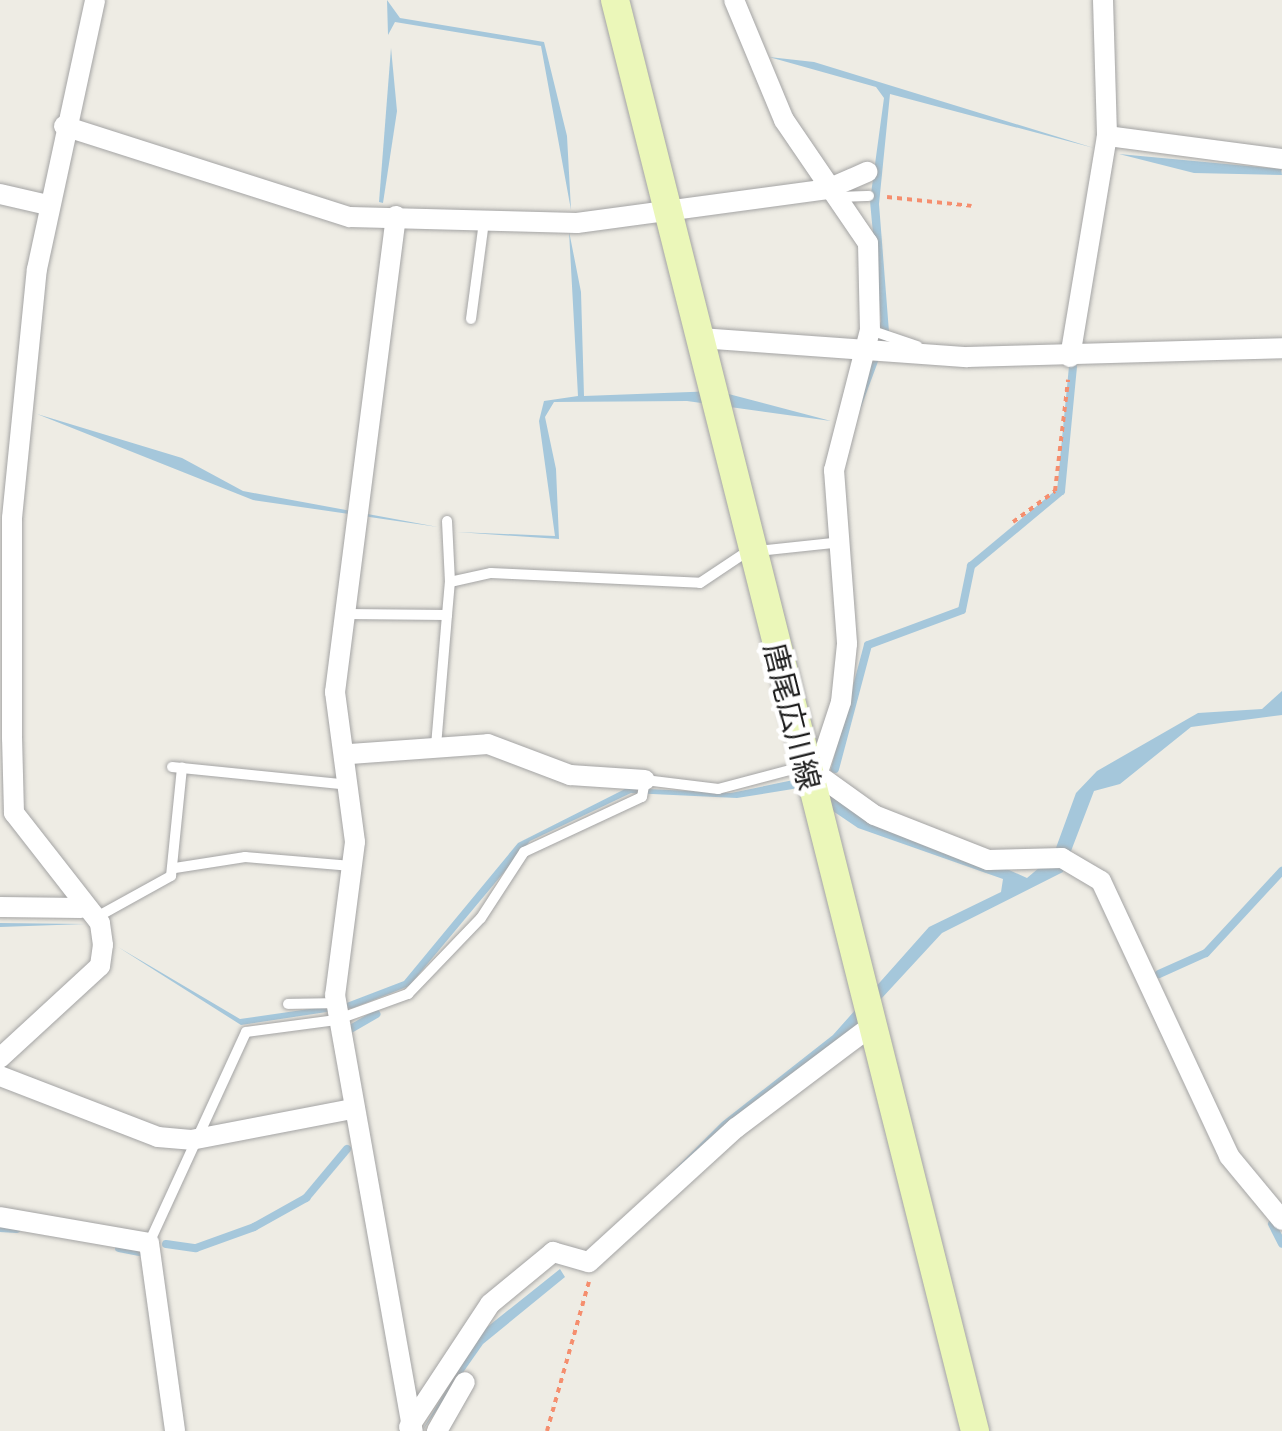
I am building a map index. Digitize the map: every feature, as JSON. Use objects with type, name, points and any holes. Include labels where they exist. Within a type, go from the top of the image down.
[{"type":"main road","name":"唐尾広川線","points":[[615,0],[975,1431]]},
{"type":"street","points":[[0,1058],[100,966],[87,913],[14,813],[12,518],[48,205],[95,0]]},
{"type":"street","points":[[734,0],[784,120],[868,243],[876,342],[834,470],[834,544],[847,644],[810,777],[874,815],[988,860],[1072,861],[1101,881],[1229,1156],[1282,1220]]},
{"type":"street","points":[[1070,357],[1107,136],[1103,0]]},
{"type":"street","points":[[64,126],[350,216],[484,220],[667,212],[832,192],[867,172]]},
{"type":"street","points":[[1107,136],[1282,159]]},
{"type":"street","points":[[0,194],[48,205]]},
{"type":"street","points":[[396,216],[335,692],[353,785],[352,866],[336,1012],[409,1429]]},
{"type":"street","points":[[700,338],[876,342],[945,356],[1070,357],[1282,348]]},
{"type":"street","points":[[0,418],[22,428]]},
{"type":"street","points":[[350,754],[488,744],[570,775],[645,780]]},
{"type":"street","points":[[0,907],[87,913]]},
{"type":"street","points":[[409,1429],[490,1304],[553,1252],[589,1262],[867,1012]]},
{"type":"street","points":[[0,1076],[113,1124],[191,1140],[352,1109]]},
{"type":"street","points":[[0,1217],[150,1243],[175,1431]]},
{"type":"street","points":[[437,1431],[465,1382]]},
{"type":"lane","points":[[832,192],[869,196]]},
{"type":"lane","points":[[470,319],[484,220]]},
{"type":"lane","points":[[436,746],[450,582],[448,521]]},
{"type":"lane","points":[[450,582],[491,572],[673,586],[721,574],[752,550],[834,544]]},
{"type":"lane","points":[[346,614],[448,615]]},
{"type":"lane","points":[[174,868],[177,767],[353,785]]},
{"type":"lane","points":[[150,1243],[191,1140],[246,1032],[408,994],[481,918],[524,852],[642,798],[645,780],[718,789],[810,777]]},
{"type":"lane","points":[[87,913],[174,868],[245,857],[352,866]]},
{"type":"lane","points":[[288,1004],[336,1012]]},
{"type":"path","points":[[884,197],[972,206]]},
{"type":"path","points":[[1013,522],[1055,491],[1070,357]]},
{"type":"path","points":[[548,1431],[589,1262]]},
{"type":"water","points":[[387,0],[400,18],[544,42],[567,136],[571,210],[541,46],[395,22],[388,35]]},
{"type":"water","points":[[391,48],[397,111],[383,203],[379,202]]},
{"type":"water","points":[[769,57],[814,62],[1094,148],[890,94],[879,204],[889,332],[857,418],[881,321],[870,201],[884,98],[876,87]]},
{"type":"water","points":[[1119,154],[1281,169],[1282,175],[1194,173]]},
{"type":"water","points":[[569,231],[581,292],[584,396],[717,391],[831,421],[687,401],[554,402],[545,417],[556,469],[559,539],[457,532],[555,536],[539,421],[544,401],[578,396]]},
{"type":"water","points":[[37,414],[182,458],[243,491],[438,527],[253,500]]},
{"type":"water","points":[[1282,691],[1282,715],[1191,727],[1120,784],[1094,791],[1063,872],[942,933],[857,1025],[594,1250],[722,1122],[833,1035],[929,927],[1001,892],[1003,879],[858,828],[799,788],[737,798],[631,793],[530,841],[409,986],[353,1008],[241,1025],[118,947],[240,1019],[344,1004],[404,981],[518,843],[627,788],[731,793],[803,778],[1027,878],[1053,856],[1076,793],[1097,771],[1198,713],[1262,709]]},
{"type":"water","points":[[0,923],[85,924],[0,927]]},
{"type":"water","points":[[560,1269],[565,1277],[483,1344],[422,1431],[481,1332]]},
{"type":"waterway","points":[[835,769],[868,645],[962,610],[971,566],[1061,491],[1073,367]]},
{"type":"waterway","points":[[1159,974],[1206,953],[1282,871]]},
{"type":"waterway","points":[[347,1031],[376,1014]]},
{"type":"waterway","points":[[166,1244],[196,1248],[254,1227],[306,1198],[347,1149]]},
{"type":"waterway","points":[[1272,1224],[1282,1244]]},
{"type":"waterway","points":[[0,1228],[17,1229]]},
{"type":"waterway","points":[[119,1248],[144,1253]]}]
